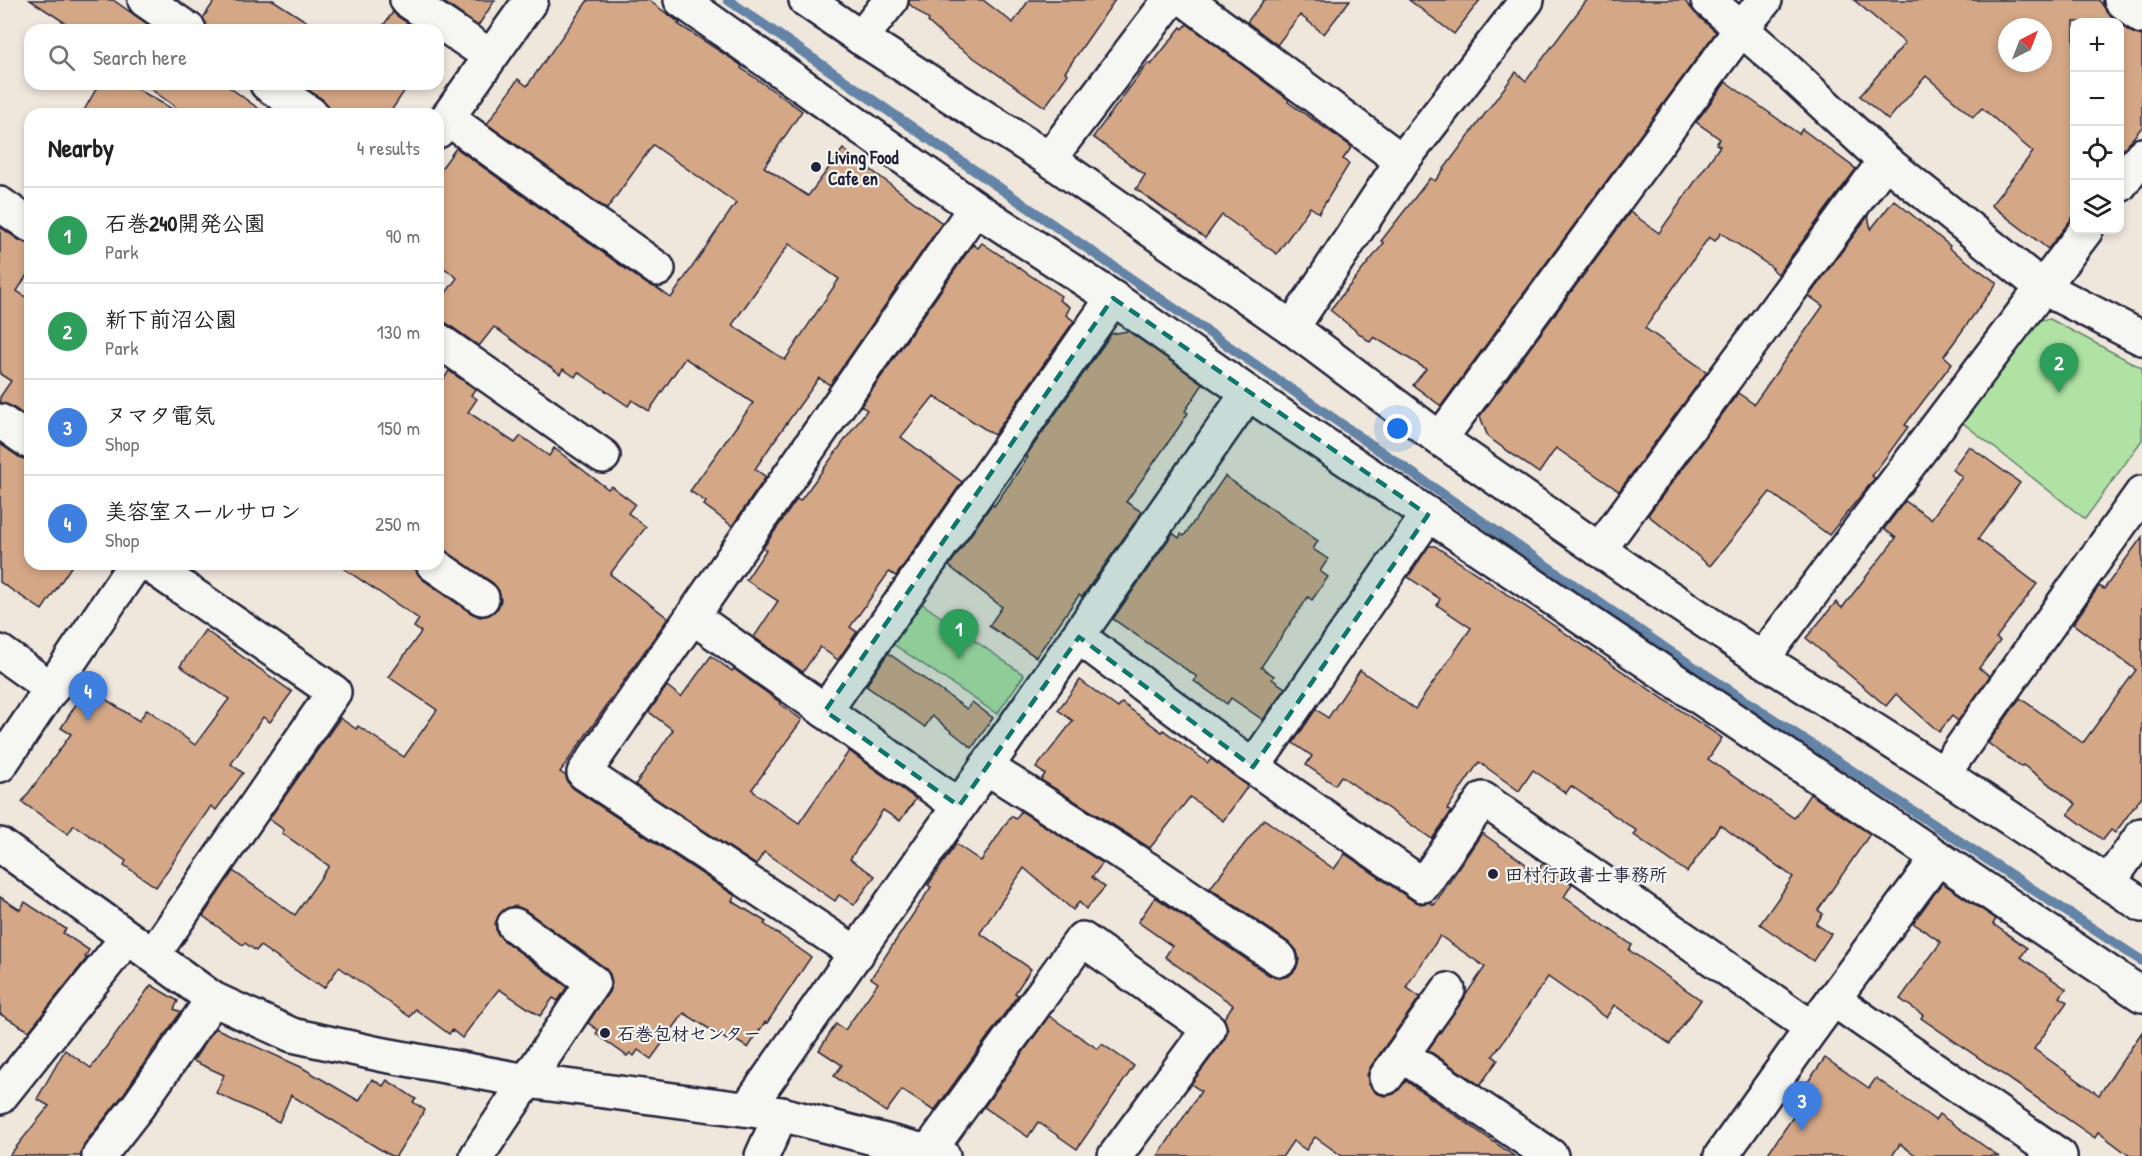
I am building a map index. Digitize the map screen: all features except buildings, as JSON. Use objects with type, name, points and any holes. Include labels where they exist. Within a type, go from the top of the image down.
[{"type":"street","points":[[145,0],[180,24]]},
{"type":"street","points":[[407,0],[443,24]]},
{"type":"street","points":[[444,121],[531,0]]},
{"type":"street","points":[[681,0],[975,208],[1113,298],[1428,515],[2142,995]]},
{"type":"street","points":[[806,0],[1049,159],[1292,328],[1440,439],[1599,550],[1762,659],[1943,774],[2142,905]]},
{"type":"street","points":[[861,38],[891,0]]},
{"type":"street","points":[[1049,159],[1170,0]]},
{"type":"street","points":[[1186,0],[1401,161]]},
{"type":"street","points":[[1292,328],[1401,161],[1527,0]]},
{"type":"street","points":[[1708,0],[1886,161],[2042,287],[2142,338]]},
{"type":"street","points":[[1440,439],[1741,29],[1765,0]]},
{"type":"street","points":[[2121,0],[2142,17]]},
{"type":"street","points":[[444,25],[490,56]]},
{"type":"street","points":[[276,90],[302,108]]},
{"type":"street","points":[[444,125],[658,269]]},
{"type":"street","points":[[2124,180],[2142,155]]},
{"type":"street","points":[[1599,550],[1886,161]]},
{"type":"street","points":[[0,204],[24,221]]},
{"type":"street","points":[[857,954],[584,773],[975,208]]},
{"type":"street","points":[[1762,659],[2082,234]]},
{"type":"street","points":[[825,711],[1113,298]]},
{"type":"street","points":[[444,344],[603,456]]},
{"type":"street","points":[[747,1109],[1248,393]]},
{"type":"street","points":[[0,421],[24,438]]},
{"type":"street","points":[[1943,774],[2142,493]]},
{"type":"street","points":[[1253,767],[1428,515]]},
{"type":"street","points":[[0,765],[131,570]]},
{"type":"street","points":[[0,1097],[140,947],[334,692],[157,570]]},
{"type":"street","points":[[442,570],[482,598]]},
{"type":"street","points":[[693,617],[959,806]]},
{"type":"street","points":[[1078,636],[1253,767],[1423,885],[1483,799],[1812,1028]]},
{"type":"street","points":[[0,652],[52,689]]},
{"type":"street","points":[[986,767],[1155,874],[1280,959]]},
{"type":"street","points":[[2108,883],[2142,835]]},
{"type":"street","points":[[0,845],[213,999],[292,1035],[527,1081],[781,1114],[936,1154],[1082,939],[1209,1029],[1115,1156]]},
{"type":"street","points":[[1721,1156],[1937,859]]},
{"type":"street","points":[[477,1156],[593,982],[514,925]]},
{"type":"street","points":[[1448,990],[1394,1066],[1551,1156]]},
{"type":"street","points":[[99,1156],[213,999]]},
{"type":"street","points":[[1833,999],[2060,1156]]},
{"type":"street","points":[[762,1156],[781,1114]]},
{"type":"highlighted area","points":[[1113,298],[1428,515],[1253,767],[1079,637],[959,806],[825,711]]},
{"type":"green space","points":[[2050,319],[2142,368],[2142,440],[2085,519],[1958,419],[2030,320]]},
{"type":"green space","points":[[921,603],[1024,675],[997,714],[893,644]]},
{"type":"waterway","points":[[728,0],[1671,652],[2142,961]]},
{"type":"place","name":"Living Food Cafe en","points":[[816,167]]},
{"type":"place","name":"新下前沼公園","points":[[2059,393]]},
{"type":"place","name":"石巻240開発公園","points":[[959,659]]},
{"type":"place","name":"美容室スールサロン","points":[[88,721]]},
{"type":"place","name":"田村行政書士事務所","points":[[1493,874]]},
{"type":"place","name":"石巻包材センター","points":[[605,1033]]},
{"type":"place","name":"ヌマタ電気","points":[[1802,1131]]}]
